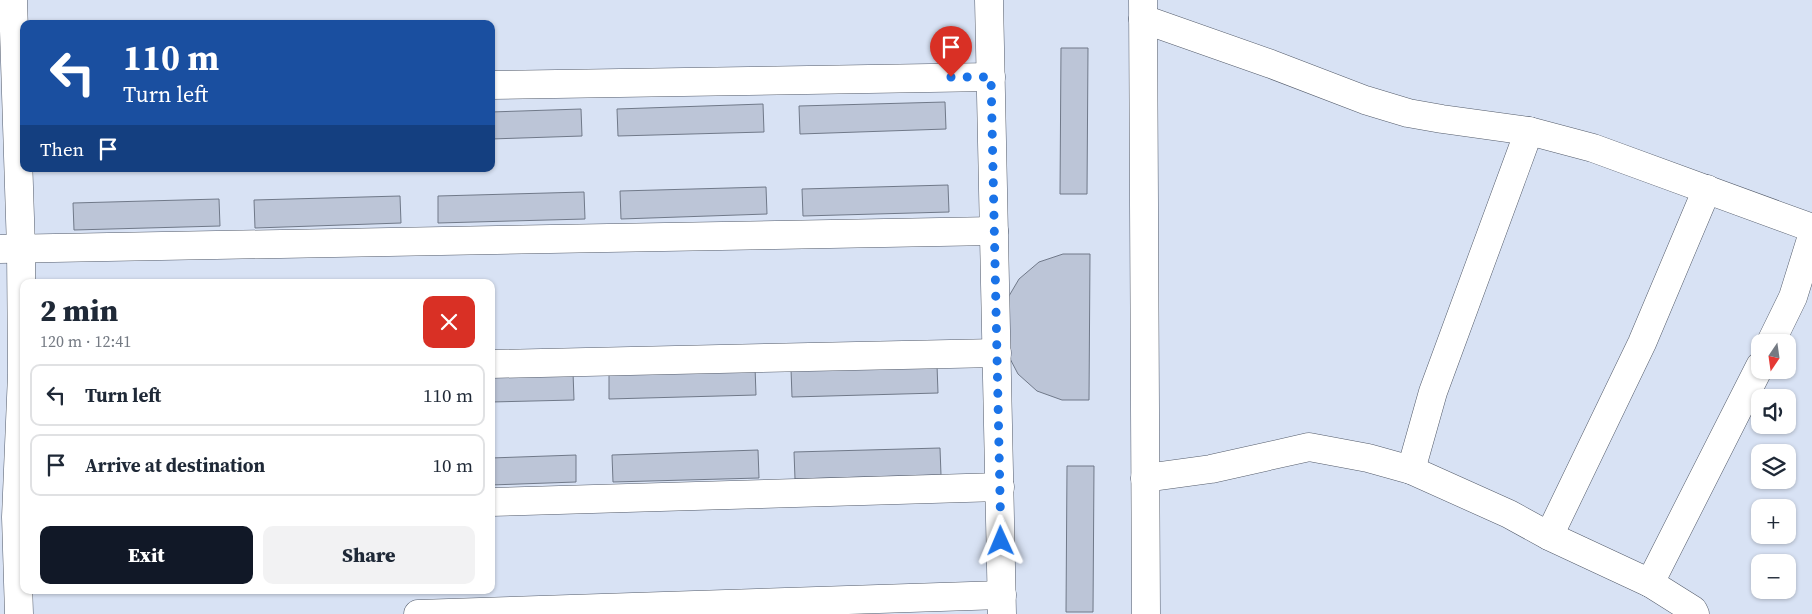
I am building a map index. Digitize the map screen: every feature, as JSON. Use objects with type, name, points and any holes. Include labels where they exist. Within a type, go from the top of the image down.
[{"type":"street","points":[[13,0],[11,249],[15,374],[13,517],[19,614]]},
{"type":"street","points":[[418,614],[1002,604],[989,0]]},
{"type":"street","points":[[1146,614],[1143,10],[1271,64],[1365,100],[1408,113],[1529,131],[1593,148],[1812,228]]},
{"type":"street","points":[[495,85],[991,77]]},
{"type":"street","points":[[1412,470],[1433,392],[1529,131]]},
{"type":"street","points":[[1549,536],[1642,343],[1707,189]]},
{"type":"street","points":[[11,249],[994,231]]},
{"type":"street","points":[[1777,334],[1803,302],[1812,236]]},
{"type":"street","points":[[495,364],[997,353]]},
{"type":"street","points":[[1650,583],[1753,379]]},
{"type":"street","points":[[1145,478],[1211,469],[1309,447],[1368,458],[1412,470],[1509,514],[1549,536],[1650,583],[1693,610],[1695,614]]},
{"type":"street","points":[[495,502],[1000,487]]},
{"type":"building","points":[[1061,48],[1088,48],[1087,194],[1060,194]]},
{"type":"building","points":[[945,102],[946,129],[800,134],[799,106]]},
{"type":"building","points":[[763,104],[764,132],[618,136],[617,109]]},
{"type":"building","points":[[581,109],[582,136],[495,139],[495,112]]},
{"type":"building","points":[[948,185],[949,212],[803,216],[802,189]]},
{"type":"building","points":[[766,187],[767,214],[621,219],[620,191]]},
{"type":"building","points":[[584,192],[585,219],[438,223],[438,196]]},
{"type":"building","points":[[400,196],[401,223],[255,228],[254,200]]},
{"type":"building","points":[[219,199],[220,226],[74,230],[73,203]]},
{"type":"building","points":[[1063,254],[1090,254],[1089,400],[1062,400],[1037,391],[1018,374],[1006,351],[1006,301],[1019,279],[1039,262]]},
{"type":"building","points":[[937,365],[938,393],[792,397],[791,369]]},
{"type":"building","points":[[755,367],[756,395],[609,399],[609,372]]},
{"type":"building","points":[[573,372],[574,400],[495,402],[495,375]]},
{"type":"building","points":[[940,448],[941,475],[795,479],[794,452]]},
{"type":"building","points":[[758,450],[759,478],[613,482],[612,455]]},
{"type":"building","points":[[576,455],[576,482],[495,485],[495,458]]},
{"type":"building","points":[[1067,466],[1094,466],[1093,612],[1066,612]]},
{"type":"route","points":[[951,77],[991,77],[1001,541]]}]
